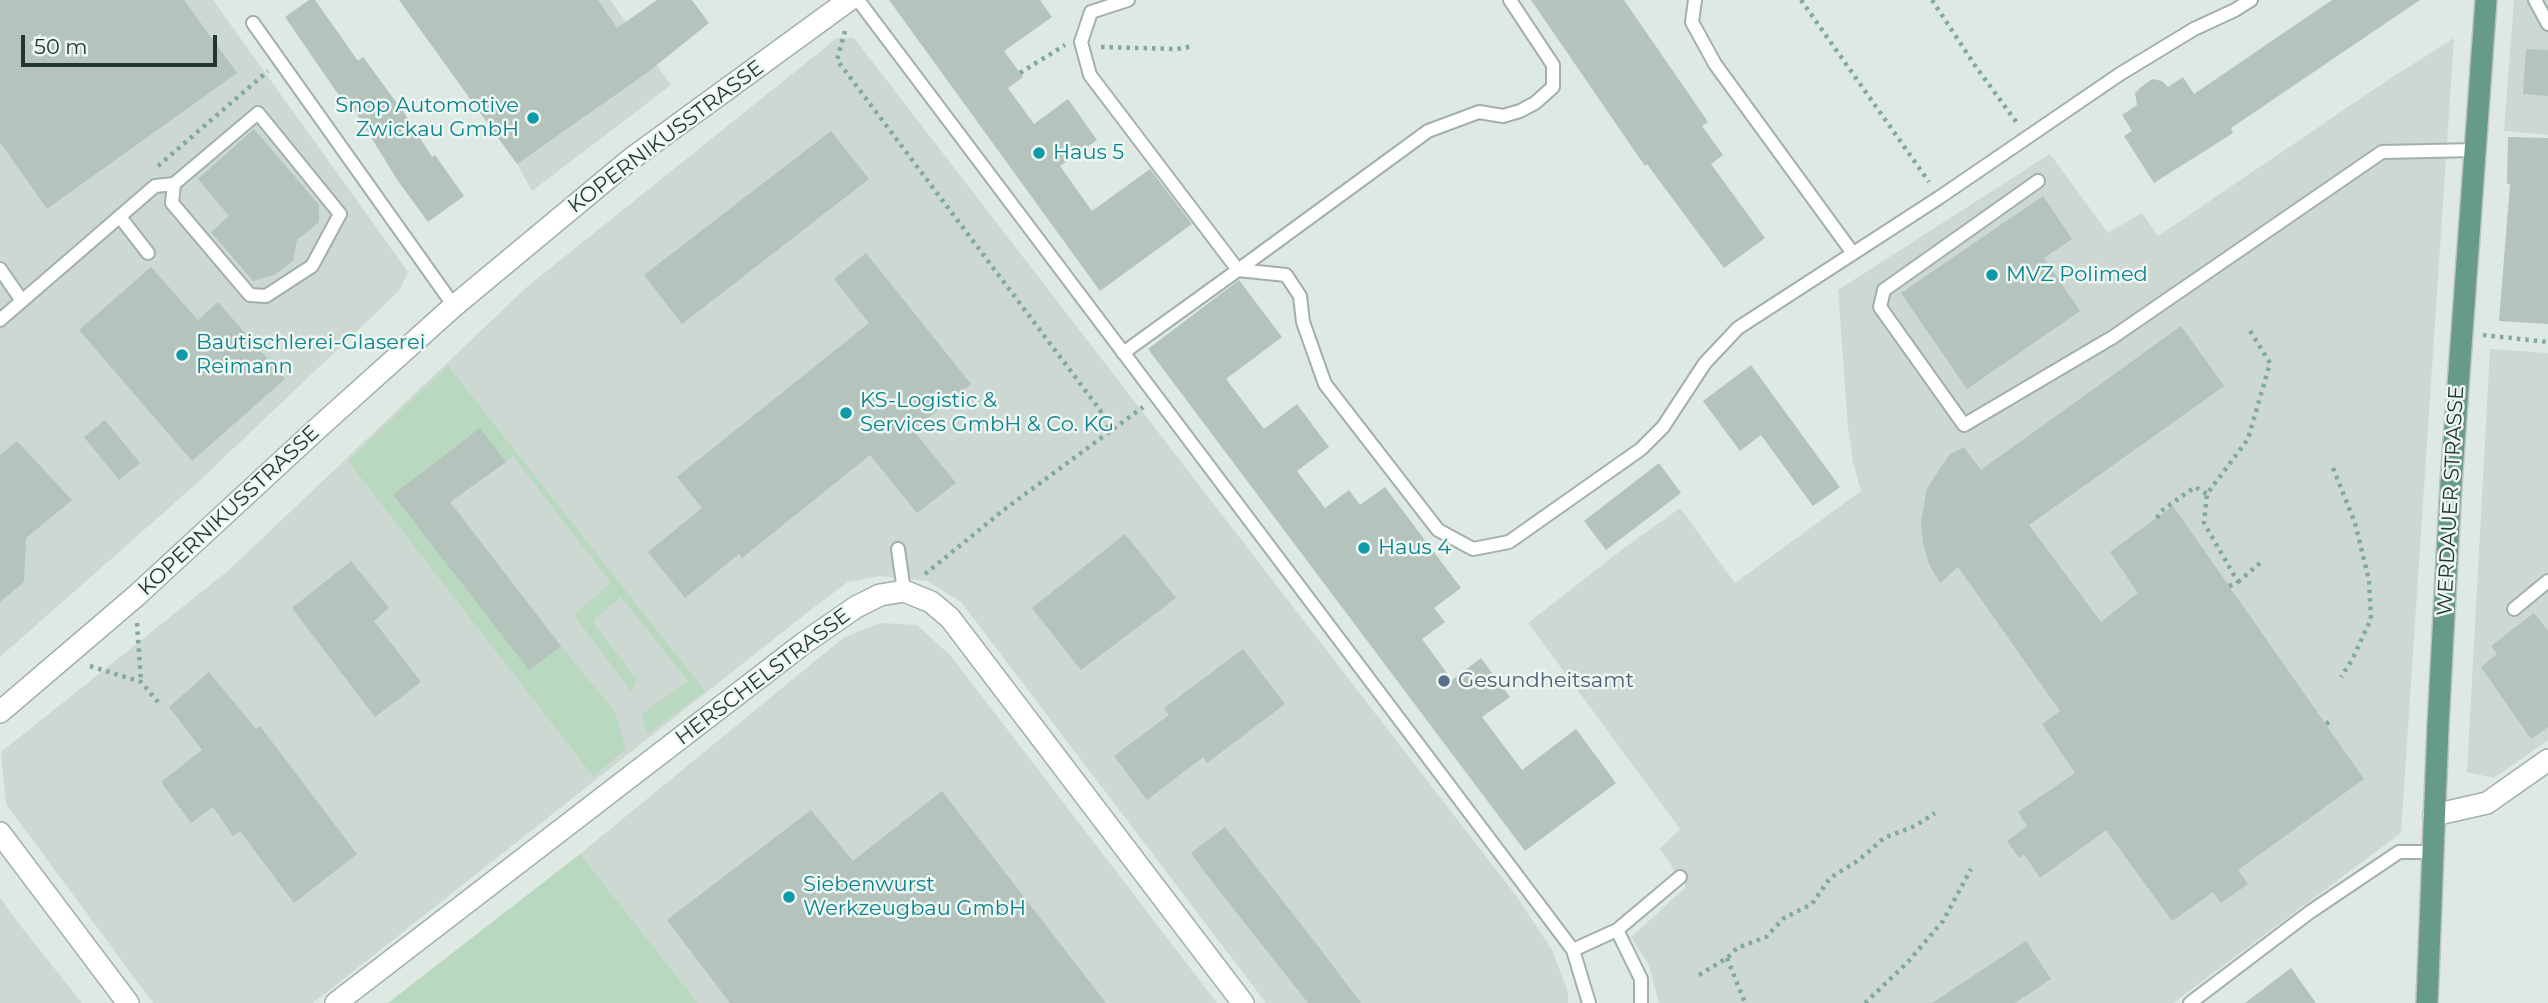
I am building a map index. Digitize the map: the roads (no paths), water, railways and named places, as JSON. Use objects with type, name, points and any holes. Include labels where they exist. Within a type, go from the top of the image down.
[{"type":"main road","name":"WERDAUER STRASSE","points":[[2427,1003],[2434,815],[2461,333],[2486,0]]},
{"type":"street","name":"KOPERNIKUSSTRASSE","points":[[0,712],[136,597],[454,306],[631,159],[849,0]]},
{"type":"street","points":[[904,591],[931,602],[950,618],[1243,1003]]},
{"type":"street","name":"HERSCHELSTRASSE","points":[[336,1003],[804,643],[856,607],[880,595],[904,591]]},
{"type":"street","points":[[2434,815],[2487,803],[2548,760]]},
{"type":"street","points":[[0,833],[128,1003]]},
{"type":"lane","points":[[858,0],[1573,950],[1588,1003]]},
{"type":"lane","points":[[1128,0],[1091,12],[1081,42],[1090,75],[1238,270],[1286,275],[1300,296],[1303,322],[1325,384],[1438,530],[1473,549],[1509,542],[1641,449],[1663,427],[1705,363],[1738,328],[1940,197],[2120,74],[2183,35],[2251,0]]},
{"type":"lane","points":[[1123,353],[1428,131],[1479,112],[1503,116],[1520,111],[1535,103],[1553,87],[1553,65],[1510,0]]},
{"type":"lane","points":[[1695,0],[1692,22],[1715,64],[1852,252]]},
{"type":"lane","points":[[2535,0],[2548,24]]},
{"type":"lane","points":[[253,23],[454,306]]},
{"type":"lane","points":[[0,320],[155,186],[174,184],[258,113],[340,214],[312,266],[266,296],[250,295],[172,204],[174,184]]},
{"type":"lane","points":[[2038,181],[1884,290],[1880,307],[1964,425],[2113,337],[2382,152],[2476,150]]},
{"type":"lane","points":[[120,216],[148,253]]},
{"type":"lane","points":[[0,270],[22,301]]},
{"type":"lane","points":[[898,548],[904,591]]},
{"type":"lane","points":[[2514,609],[2548,581]]},
{"type":"lane","points":[[2190,1003],[2311,912],[2399,852],[2433,852]]},
{"type":"lane","points":[[1573,950],[1617,930],[1680,877]]},
{"type":"lane","points":[[1617,930],[1641,979],[1642,1003]]},
{"type":"place","name":"Snop Automotive Zwickau GmbH","points":[[533,118]]},
{"type":"place","name":"Haus 5","points":[[1039,153]]},
{"type":"place","name":"MVZ Polimed","points":[[1992,275]]},
{"type":"place","name":"Bautischlerei-Glaserei Reimann","points":[[182,355]]},
{"type":"place","name":"KS-Logistic & Services GmbH & Co. KG","points":[[846,413]]},
{"type":"place","name":"Haus 4","points":[[1364,548]]},
{"type":"place","name":"Gesundheitsamt","points":[[1444,681]]},
{"type":"place","name":"Siebenwurst Werkzeugbau GmbH","points":[[789,897]]}]
